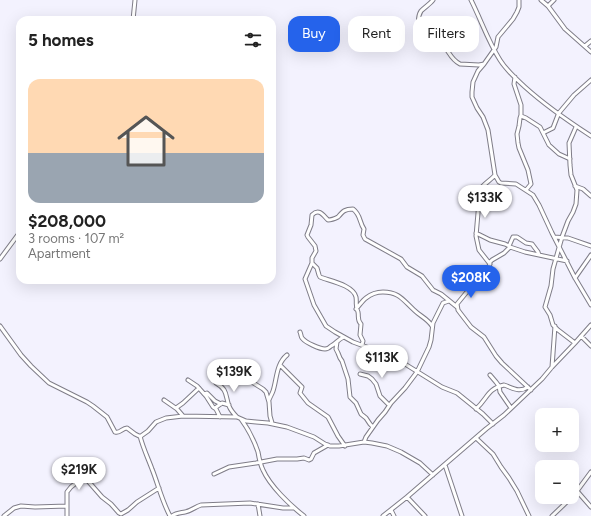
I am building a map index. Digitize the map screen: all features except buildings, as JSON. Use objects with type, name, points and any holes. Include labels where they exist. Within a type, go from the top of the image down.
[{"type":"street","points":[[133,16],[135,0]]},
{"type":"street","points":[[433,0],[419,15],[420,32],[425,48],[427,50],[431,50],[442,46],[445,47],[451,58],[460,64],[479,66],[484,64]]},
{"type":"street","points":[[471,0],[494,50],[508,71],[535,96],[576,127],[591,136]]},
{"type":"street","points":[[519,0],[519,7],[513,19],[498,37],[497,46],[475,76],[472,97],[488,130],[495,175],[499,182],[516,184],[533,195],[575,278],[591,305]]},
{"type":"street","points":[[541,0],[548,6],[565,29],[591,52]]},
{"type":"street","points":[[548,6],[554,0]]},
{"type":"street","points":[[585,46],[591,41]]},
{"type":"street","points":[[515,78],[514,84],[521,105],[521,116],[517,134],[518,146],[528,170],[531,184],[526,190]]},
{"type":"street","points":[[544,133],[553,128],[558,114],[574,95],[591,80]]},
{"type":"street","points":[[521,116],[538,126],[544,133],[549,145],[555,151],[563,157],[570,159]]},
{"type":"street","points":[[576,127],[570,141],[571,175],[577,195],[575,209],[568,221],[562,237],[552,271],[551,286],[545,307],[558,330],[576,343]]},
{"type":"street","points":[[490,264],[479,250],[476,233],[480,190],[495,175]]},
{"type":"street","points":[[575,186],[583,189],[591,196]]},
{"type":"street","points":[[493,424],[457,393],[440,385],[405,364],[353,342],[326,326],[314,305],[306,279],[312,263],[312,258],[316,251],[315,246],[307,235],[311,225],[312,215],[319,212],[330,220],[338,217],[342,211],[353,209],[358,214],[364,229],[363,235],[365,239],[401,259],[407,267],[422,276],[433,290],[441,294],[457,307],[471,327],[484,337],[502,363],[530,389]]},
{"type":"street","points":[[476,233],[525,252],[567,261]]},
{"type":"street","points":[[0,258],[16,237]]},
{"type":"street","points":[[457,307],[458,302],[466,293],[486,275],[492,260],[504,253],[508,248],[513,237],[517,237],[532,244],[540,255]]},
{"type":"street","points":[[554,237],[568,238],[591,246]]},
{"type":"street","points":[[575,278],[591,255]]},
{"type":"street","points":[[312,263],[317,268],[320,277],[341,284],[350,289],[354,294],[356,298],[358,321],[361,324],[360,335],[363,341],[362,345]]},
{"type":"street","points":[[356,309],[366,297],[375,293],[393,293],[400,297],[432,326]]},
{"type":"street","points":[[364,442],[389,405],[405,388],[417,372],[429,347],[434,320],[438,315],[442,304],[449,300]]},
{"type":"street","points":[[383,516],[433,476],[511,408],[542,379],[591,325]]},
{"type":"street","points":[[0,326],[21,355],[49,383],[93,406],[107,418],[115,432],[119,432],[127,428],[134,434],[140,436],[145,434],[159,420],[183,416],[239,418],[256,422],[272,423],[286,427],[314,437],[328,446]]},
{"type":"street","points":[[552,367],[555,326]]},
{"type":"street","points":[[300,332],[303,339],[317,347],[326,349],[344,337]]},
{"type":"street","points":[[581,336],[591,346]]},
{"type":"street","points":[[337,342],[336,349],[342,360],[348,379],[350,397],[356,403],[361,414],[373,427]]},
{"type":"street","points":[[269,400],[274,390],[282,360],[287,355]]},
{"type":"street","points":[[280,365],[302,387],[300,393],[308,403],[328,417],[344,446]]},
{"type":"street","points":[[360,374],[368,376],[372,379],[380,396],[389,405]]},
{"type":"street","points":[[490,375],[499,386],[500,392],[511,408]]},
{"type":"street","points":[[247,379],[265,391],[269,400],[272,423]]},
{"type":"street","points":[[188,380],[199,388],[218,412],[220,417]]},
{"type":"street","points":[[216,383],[223,388],[227,394],[232,411],[252,436],[260,463],[266,476],[294,508],[304,516]]},
{"type":"street","points":[[476,408],[485,400],[492,389],[499,386],[504,385],[522,390],[530,389]]},
{"type":"street","points":[[176,408],[199,388]]},
{"type":"street","points":[[204,394],[207,393],[221,404],[223,403],[229,405]]},
{"type":"street","points":[[164,400],[176,408],[183,416]]},
{"type":"street","points":[[215,408],[221,404]]},
{"type":"street","points":[[140,436],[158,488],[171,516],[177,513],[187,512],[201,505],[250,503],[283,508],[294,508]]},
{"type":"street","points":[[476,438],[493,454],[517,491],[529,516]]},
{"type":"street","points":[[214,474],[229,467],[282,459],[304,458],[309,460],[314,453],[328,446],[344,446],[364,442],[383,445],[401,452],[420,464],[433,476]]},
{"type":"street","points":[[445,465],[462,516]]},
{"type":"street","points":[[80,466],[81,479]]},
{"type":"street","points":[[579,488],[591,472]]},
{"type":"street","points":[[81,479],[88,481],[120,514],[124,513],[158,488]]},
{"type":"street","points":[[67,516],[67,492],[81,479]]},
{"type":"street","points":[[579,493],[591,507]]},
{"type":"street","points":[[407,497],[425,516]]},
{"type":"street","points":[[258,504],[260,516]]},
{"type":"street","points":[[552,516],[565,504]]},
{"type":"street","points":[[4,516],[14,508],[21,506],[67,506]]},
{"type":"street","points":[[391,510],[394,516]]}]
